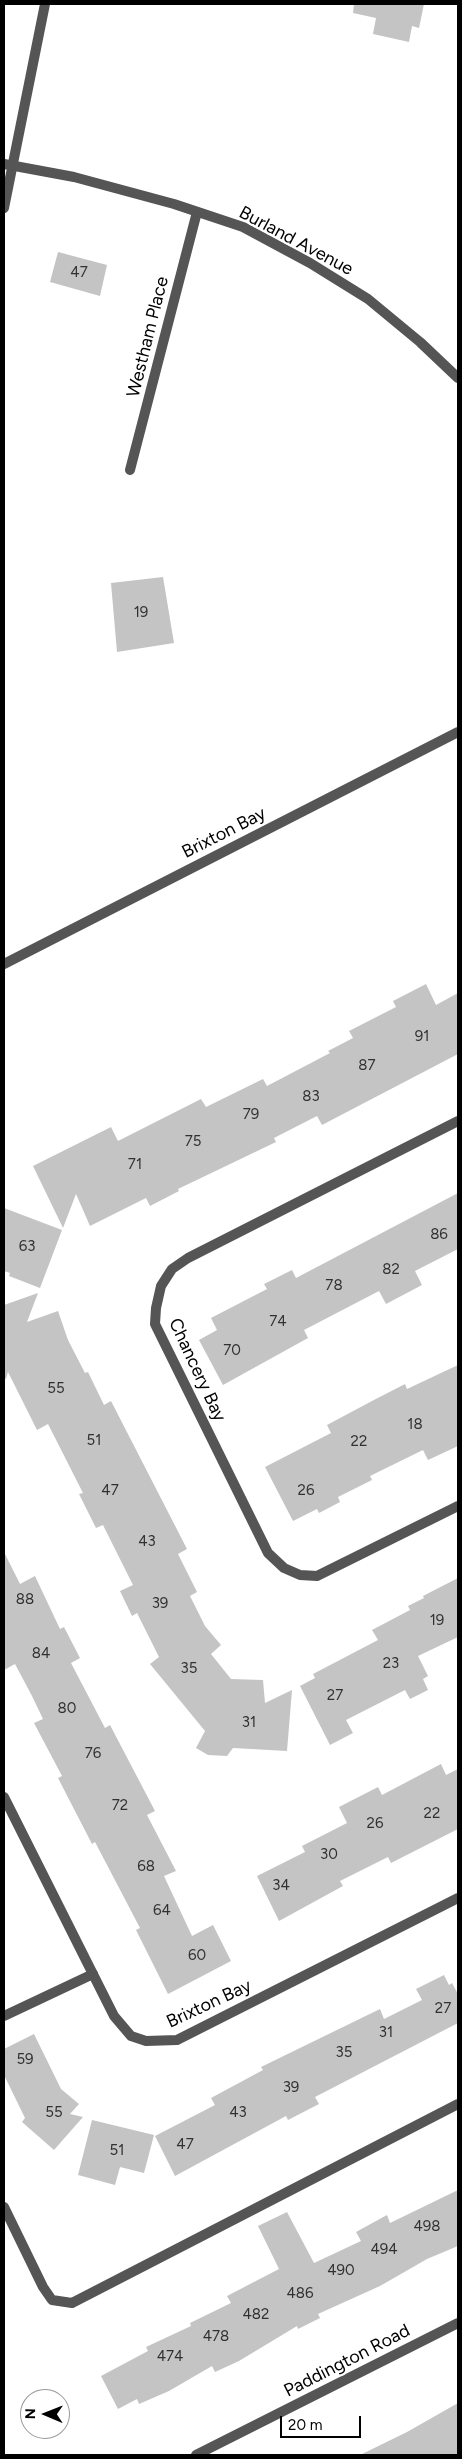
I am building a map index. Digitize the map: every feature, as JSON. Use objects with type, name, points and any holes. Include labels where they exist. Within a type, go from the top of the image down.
[{"type":"street","points":[[4,208],[8,164],[45,4]]},
{"type":"street","name":"Burland Avenue","points":[[8,164],[74,177],[243,227],[310,263],[360,294],[420,342],[458,378]]},
{"type":"street","name":"Westham Place","points":[[130,470],[197,212]]},
{"type":"street","name":"Brixton Bay","points":[[4,964],[458,732]]},
{"type":"street","name":"Chancery Bay","points":[[458,1121],[188,1258],[172,1268],[160,1286],[155,1324],[268,1552],[284,1568],[300,1575],[317,1576],[458,1506]]},
{"type":"street","name":"Brixton Bay","points":[[4,1798],[114,2016],[131,2036],[146,2041],[177,2040],[458,1898]]},
{"type":"street","points":[[4,2016],[93,1974]]},
{"type":"street","points":[[4,2207],[43,2287],[52,2300],[72,2302],[458,2104]]},
{"type":"street","name":"Paddington Road","points":[[196,2455],[458,2323]]},
{"type":"building","points":[[354,4],[424,4],[419,28],[412,26],[409,42],[373,34],[376,18],[353,13]]},
{"type":"building","points":[[58,252],[107,265],[100,296],[50,282]]},
{"type":"building","points":[[163,577],[174,643],[117,652],[111,583]]},
{"type":"building","points":[[426,984],[436,1005],[458,993],[458,1054],[322,1125],[317,1116],[274,1138],[276,1142],[178,1189],[179,1191],[150,1206],[146,1198],[90,1226],[76,1194],[63,1228],[33,1166],[111,1127],[118,1141],[201,1099],[206,1107],[263,1079],[267,1086],[330,1053],[328,1051],[353,1038],[349,1031],[396,1007],[393,1001]]},
{"type":"building","points":[[458,1193],[458,1249],[415,1271],[422,1285],[386,1304],[379,1291],[304,1330],[308,1338],[223,1385],[199,1340],[217,1330],[211,1318],[267,1289],[264,1284],[292,1270],[296,1278]]},
{"type":"building","points":[[4,1208],[62,1230],[40,1288],[9,1276],[10,1273],[4,1271]]},
{"type":"building","points":[[38,1293],[27,1322],[58,1311],[68,1340],[85,1373],[88,1372],[104,1405],[111,1401],[187,1549],[178,1554],[197,1592],[190,1596],[205,1626],[221,1645],[211,1654],[231,1679],[263,1680],[265,1703],[292,1690],[287,1751],[233,1748],[227,1756],[208,1755],[196,1748],[205,1731],[150,1664],[159,1657],[137,1613],[132,1616],[120,1591],[133,1585],[103,1525],[96,1528],[79,1494],[83,1493],[48,1424],[37,1430],[8,1372],[6,1379],[4,1378],[4,1305]]},
{"type":"building","points":[[458,1365],[458,1446],[428,1460],[423,1450],[370,1476],[372,1480],[338,1497],[340,1502],[319,1513],[317,1509],[293,1521],[265,1467],[331,1433],[327,1425],[372,1401],[405,1384],[407,1389]]},
{"type":"building","points":[[4,1552],[20,1584],[35,1576],[60,1629],[64,1627],[80,1658],[71,1663],[105,1728],[110,1725],[155,1811],[147,1815],[176,1871],[164,1876],[192,1936],[213,1925],[231,1961],[168,1994],[136,1930],[140,1928],[95,1842],[92,1844],[58,1778],[62,1776],[34,1723],[43,1719],[32,1696],[15,1664],[4,1670]]},
{"type":"building","points":[[458,1578],[458,1637],[418,1656],[428,1676],[423,1679],[428,1690],[410,1699],[405,1690],[346,1720],[353,1733],[330,1745],[300,1686],[315,1678],[313,1674],[378,1640],[372,1630],[410,1610],[408,1606],[424,1598],[423,1596]]},
{"type":"building","points":[[441,1764],[446,1775],[458,1769],[458,1829],[391,1863],[388,1857],[340,1881],[343,1886],[279,1921],[257,1876],[305,1852],[302,1846],[347,1823],[339,1807],[378,1787],[382,1795]]},
{"type":"building","points":[[444,1975],[449,1985],[452,1983],[458,1994],[458,2023],[315,2097],[319,2104],[288,2120],[286,2116],[175,2176],[155,2136],[215,2105],[211,2098],[263,2070],[261,2067],[380,2009],[384,2019],[422,2000],[416,1989]]},
{"type":"building","points":[[34,2034],[61,2089],[79,2104],[70,2114],[83,2117],[54,2150],[22,2122],[25,2118],[4,2075],[4,2049]]},
{"type":"building","points":[[92,2120],[154,2135],[144,2173],[120,2167],[115,2185],[78,2175]]},
{"type":"building","points":[[458,2190],[458,2246],[427,2259],[380,2286],[318,2314],[320,2318],[298,2329],[297,2326],[239,2361],[215,2372],[212,2366],[169,2391],[139,2404],[137,2399],[118,2409],[101,2376],[148,2351],[146,2347],[191,2326],[190,2323],[231,2303],[227,2296],[279,2269],[258,2226],[287,2212],[314,2263],[361,2241],[356,2232],[387,2215],[390,2223]]},
{"type":"building","points":[[458,2403],[458,2455],[360,2455],[407,2432]]}]
